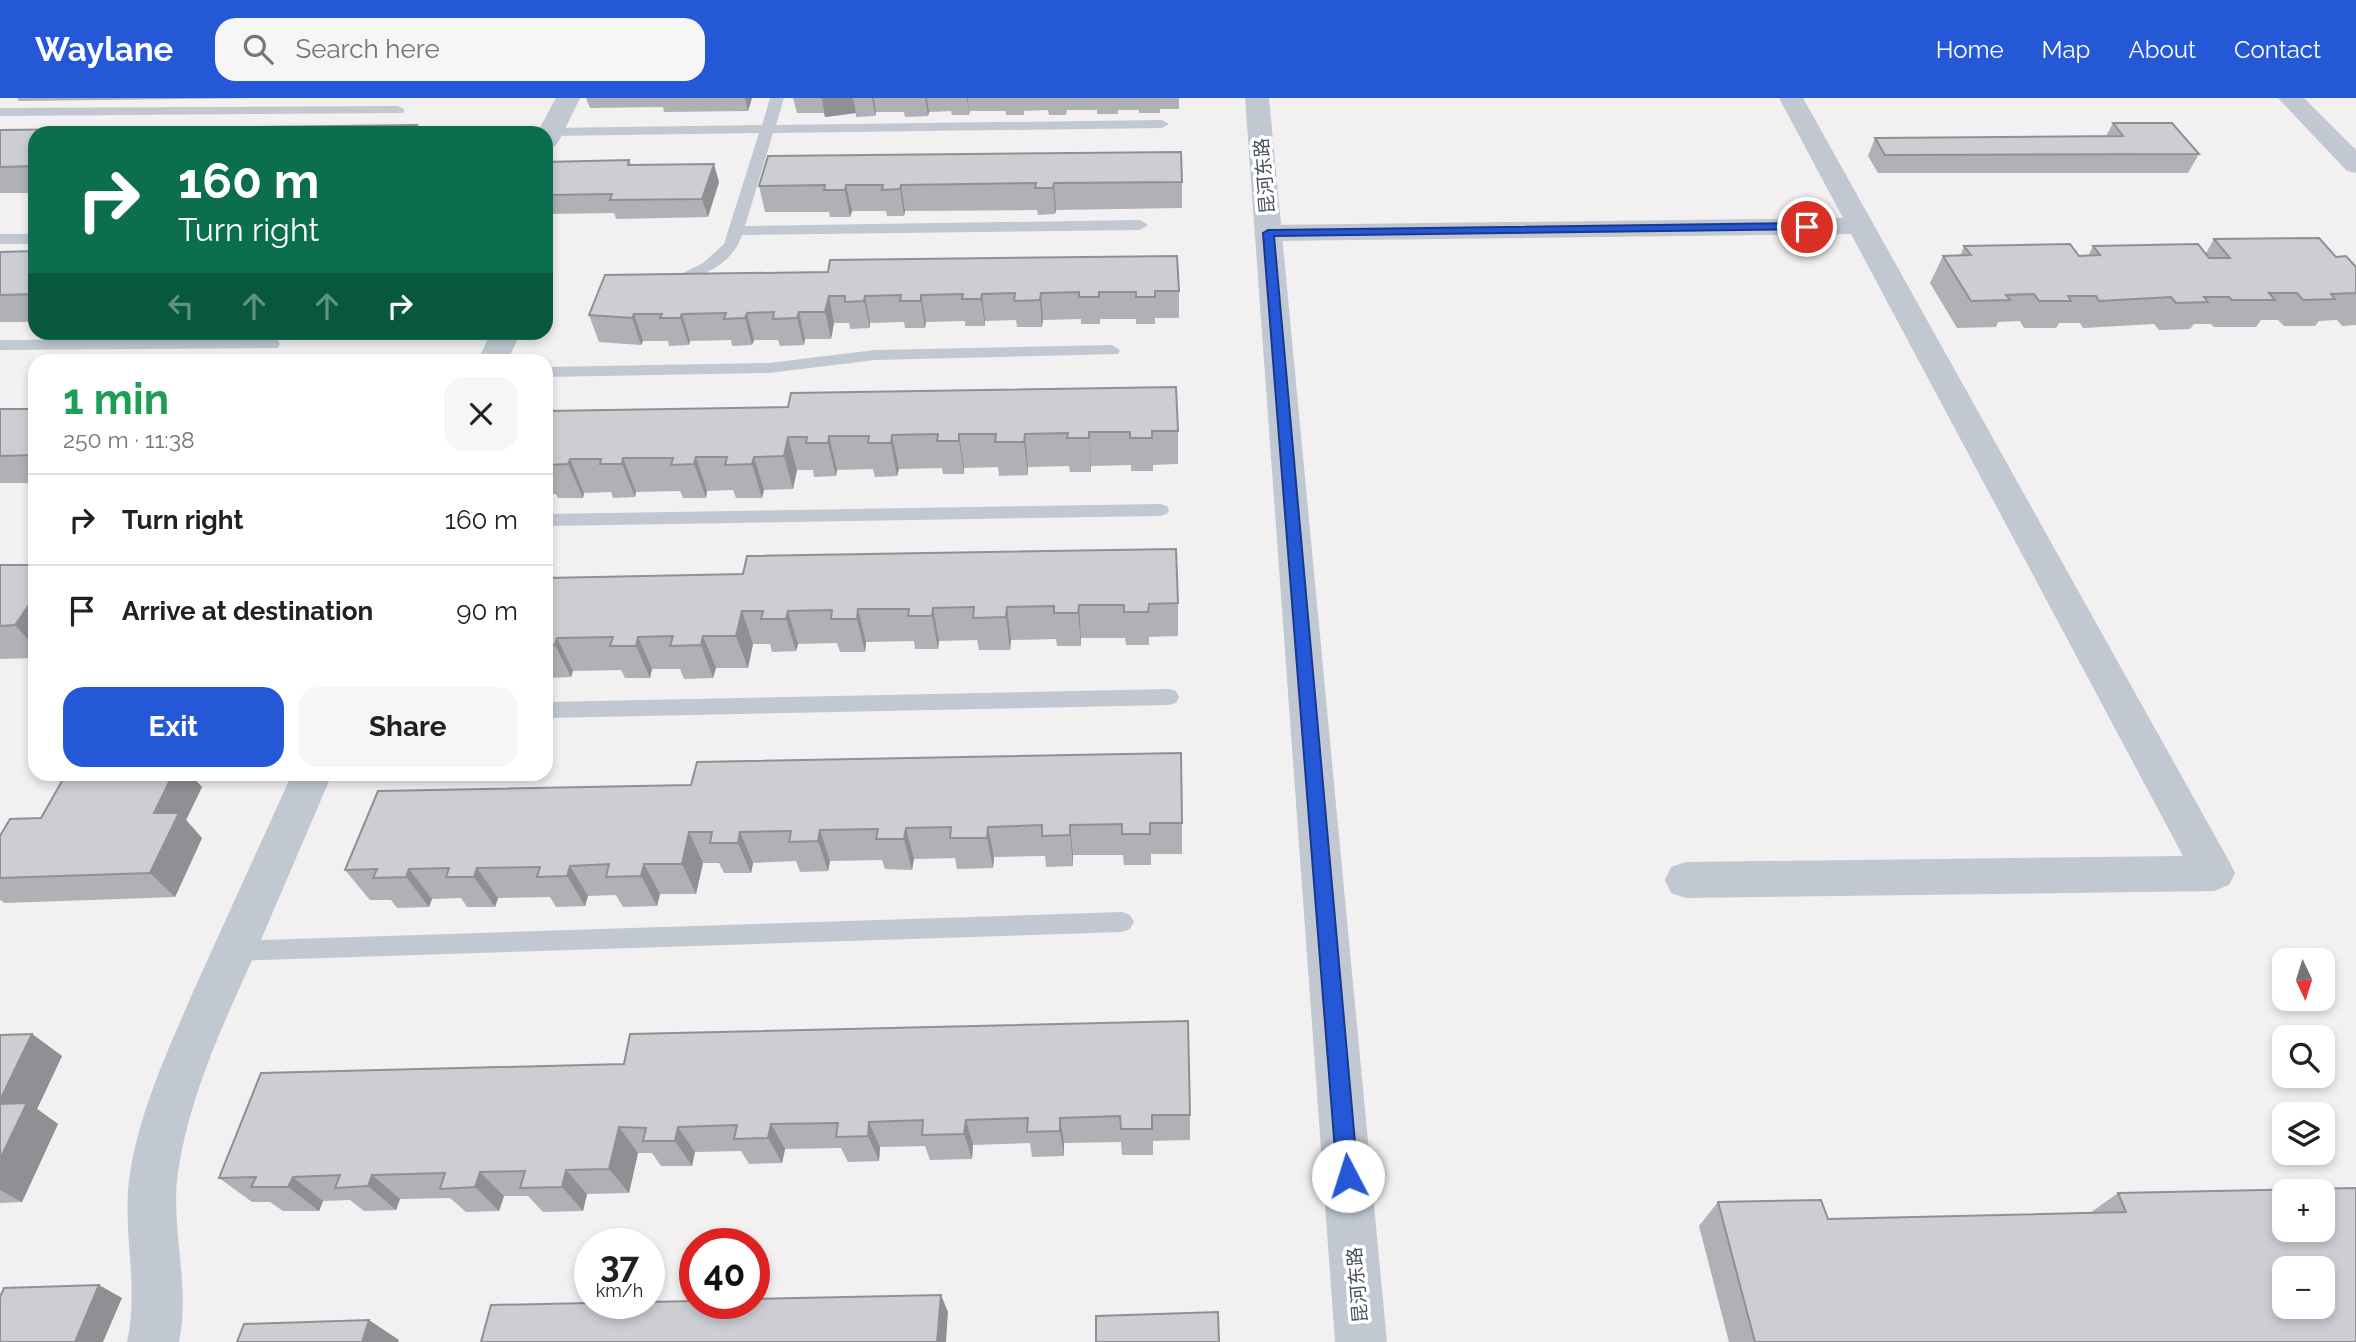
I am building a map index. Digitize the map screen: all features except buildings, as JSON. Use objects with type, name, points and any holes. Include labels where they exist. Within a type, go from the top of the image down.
[{"type":"street","points":[[553,127],[568,98]]},
{"type":"street","name":"昆河东路","points":[[1257,98],[1362,1342]]},
{"type":"street","points":[[1686,880],[2214,873],[1791,98]]},
{"type":"street","points":[[2290,98],[2356,164]]},
{"type":"street","points":[[1268,233],[1861,226]]},
{"type":"street","points":[[153,1342],[160,1310],[152,1205],[154,1174],[167,1119],[188,1056],[309,781]]},
{"type":"lane","points":[[691,273],[709,266],[724,254],[737,231],[776,98]]},
{"type":"lane","points":[[0,112],[398,110]]},
{"type":"lane","points":[[553,137],[767,130],[1162,124]]},
{"type":"lane","points":[[737,231],[1140,225]]},
{"type":"lane","points":[[0,239],[28,239]]},
{"type":"lane","points":[[0,345],[272,344]]},
{"type":"lane","points":[[553,372],[769,368],[876,355],[1112,350]]},
{"type":"lane","points":[[553,520],[1160,510]]},
{"type":"lane","points":[[553,710],[1170,697]]},
{"type":"lane","points":[[234,951],[1122,922]]},
{"type":"route","points":[[1348,1176],[1268,233],[1807,227]]}]
